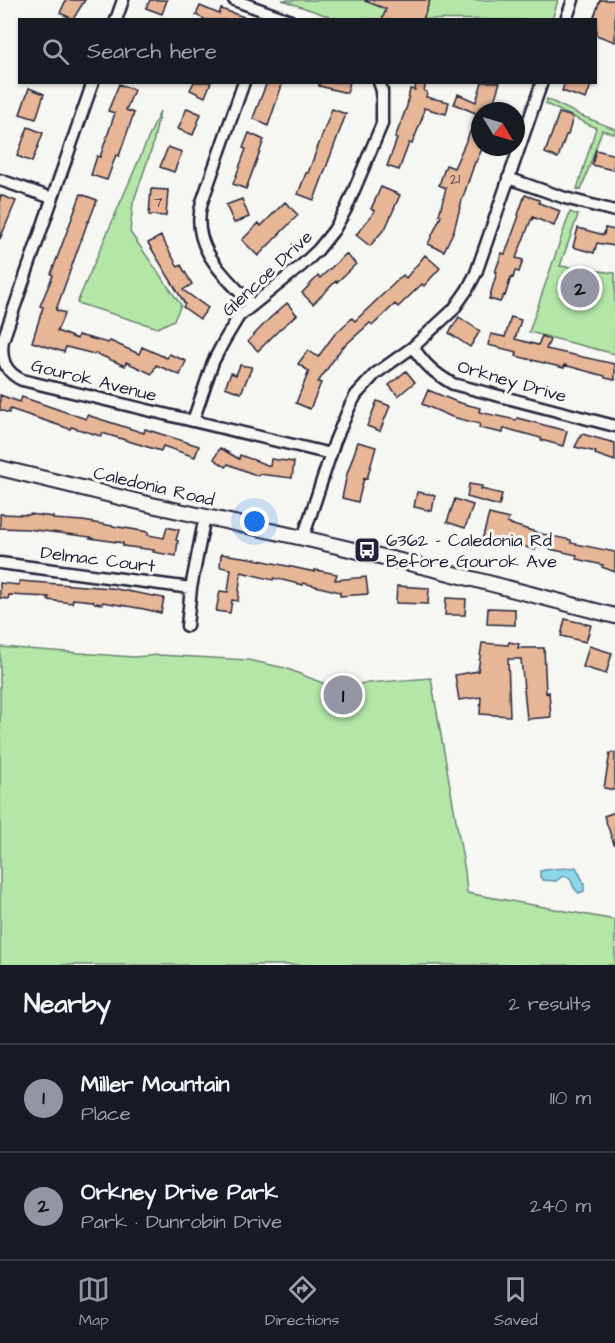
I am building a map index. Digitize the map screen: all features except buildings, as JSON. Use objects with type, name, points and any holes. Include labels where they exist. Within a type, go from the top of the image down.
[{"type":"street","points":[[117,18],[123,0]]},
{"type":"street","points":[[234,0],[269,16]]},
{"type":"street","points":[[567,18],[573,0]]},
{"type":"street","name":"Gourok Avenue","points":[[92,84],[3,340],[2,357],[9,371],[22,380],[331,454]]},
{"type":"street","points":[[243,84],[202,202],[200,225],[202,239],[209,256],[252,305]]},
{"type":"street","name":"Glencoe Drive","points":[[193,421],[216,355],[240,316],[318,250],[334,230],[346,209],[382,124],[382,91],[380,84]]},
{"type":"street","points":[[303,538],[334,441],[356,395],[375,374],[413,347],[453,310],[476,273],[541,84]]},
{"type":"street","points":[[508,178],[565,198],[615,211]]},
{"type":"street","points":[[0,180],[52,198]]},
{"type":"street","name":"Orkney Drive","points":[[413,347],[433,371],[453,384],[615,426]]},
{"type":"street","name":"Caledonia Road","points":[[0,468],[434,569],[615,616]]},
{"type":"street","points":[[187,626],[191,588],[205,516]]},
{"type":"street","name":"Delmac Court","points":[[0,563],[191,588]]},
{"type":"green space","points":[[282,0],[558,0],[553,18],[333,18]]},
{"type":"green space","points":[[547,99],[615,129],[615,134],[602,130],[581,190],[577,189],[596,128],[546,104]]},
{"type":"green space","points":[[160,111],[152,148],[133,203],[130,232],[181,305],[174,320],[158,328],[77,303]]},
{"type":"green space","points":[[570,212],[578,215],[560,266],[615,273],[615,354],[529,332]]},
{"type":"green space","points":[[0,647],[133,657],[159,655],[248,660],[285,668],[330,686],[431,678],[467,893],[615,920],[615,965],[0,965]]},
{"type":"water","points":[[576,867],[584,883],[584,891],[579,893],[570,878],[563,876],[556,881],[543,880],[540,877],[540,871]]},
{"type":"place","name":"Orkney Drive Park","points":[[580,288]]},
{"type":"place","name":"6362 - Caledonia Rd Before Gourok Ave","points":[[367,550]]},
{"type":"place","name":"Miller Mountain","points":[[343,695]]}]
